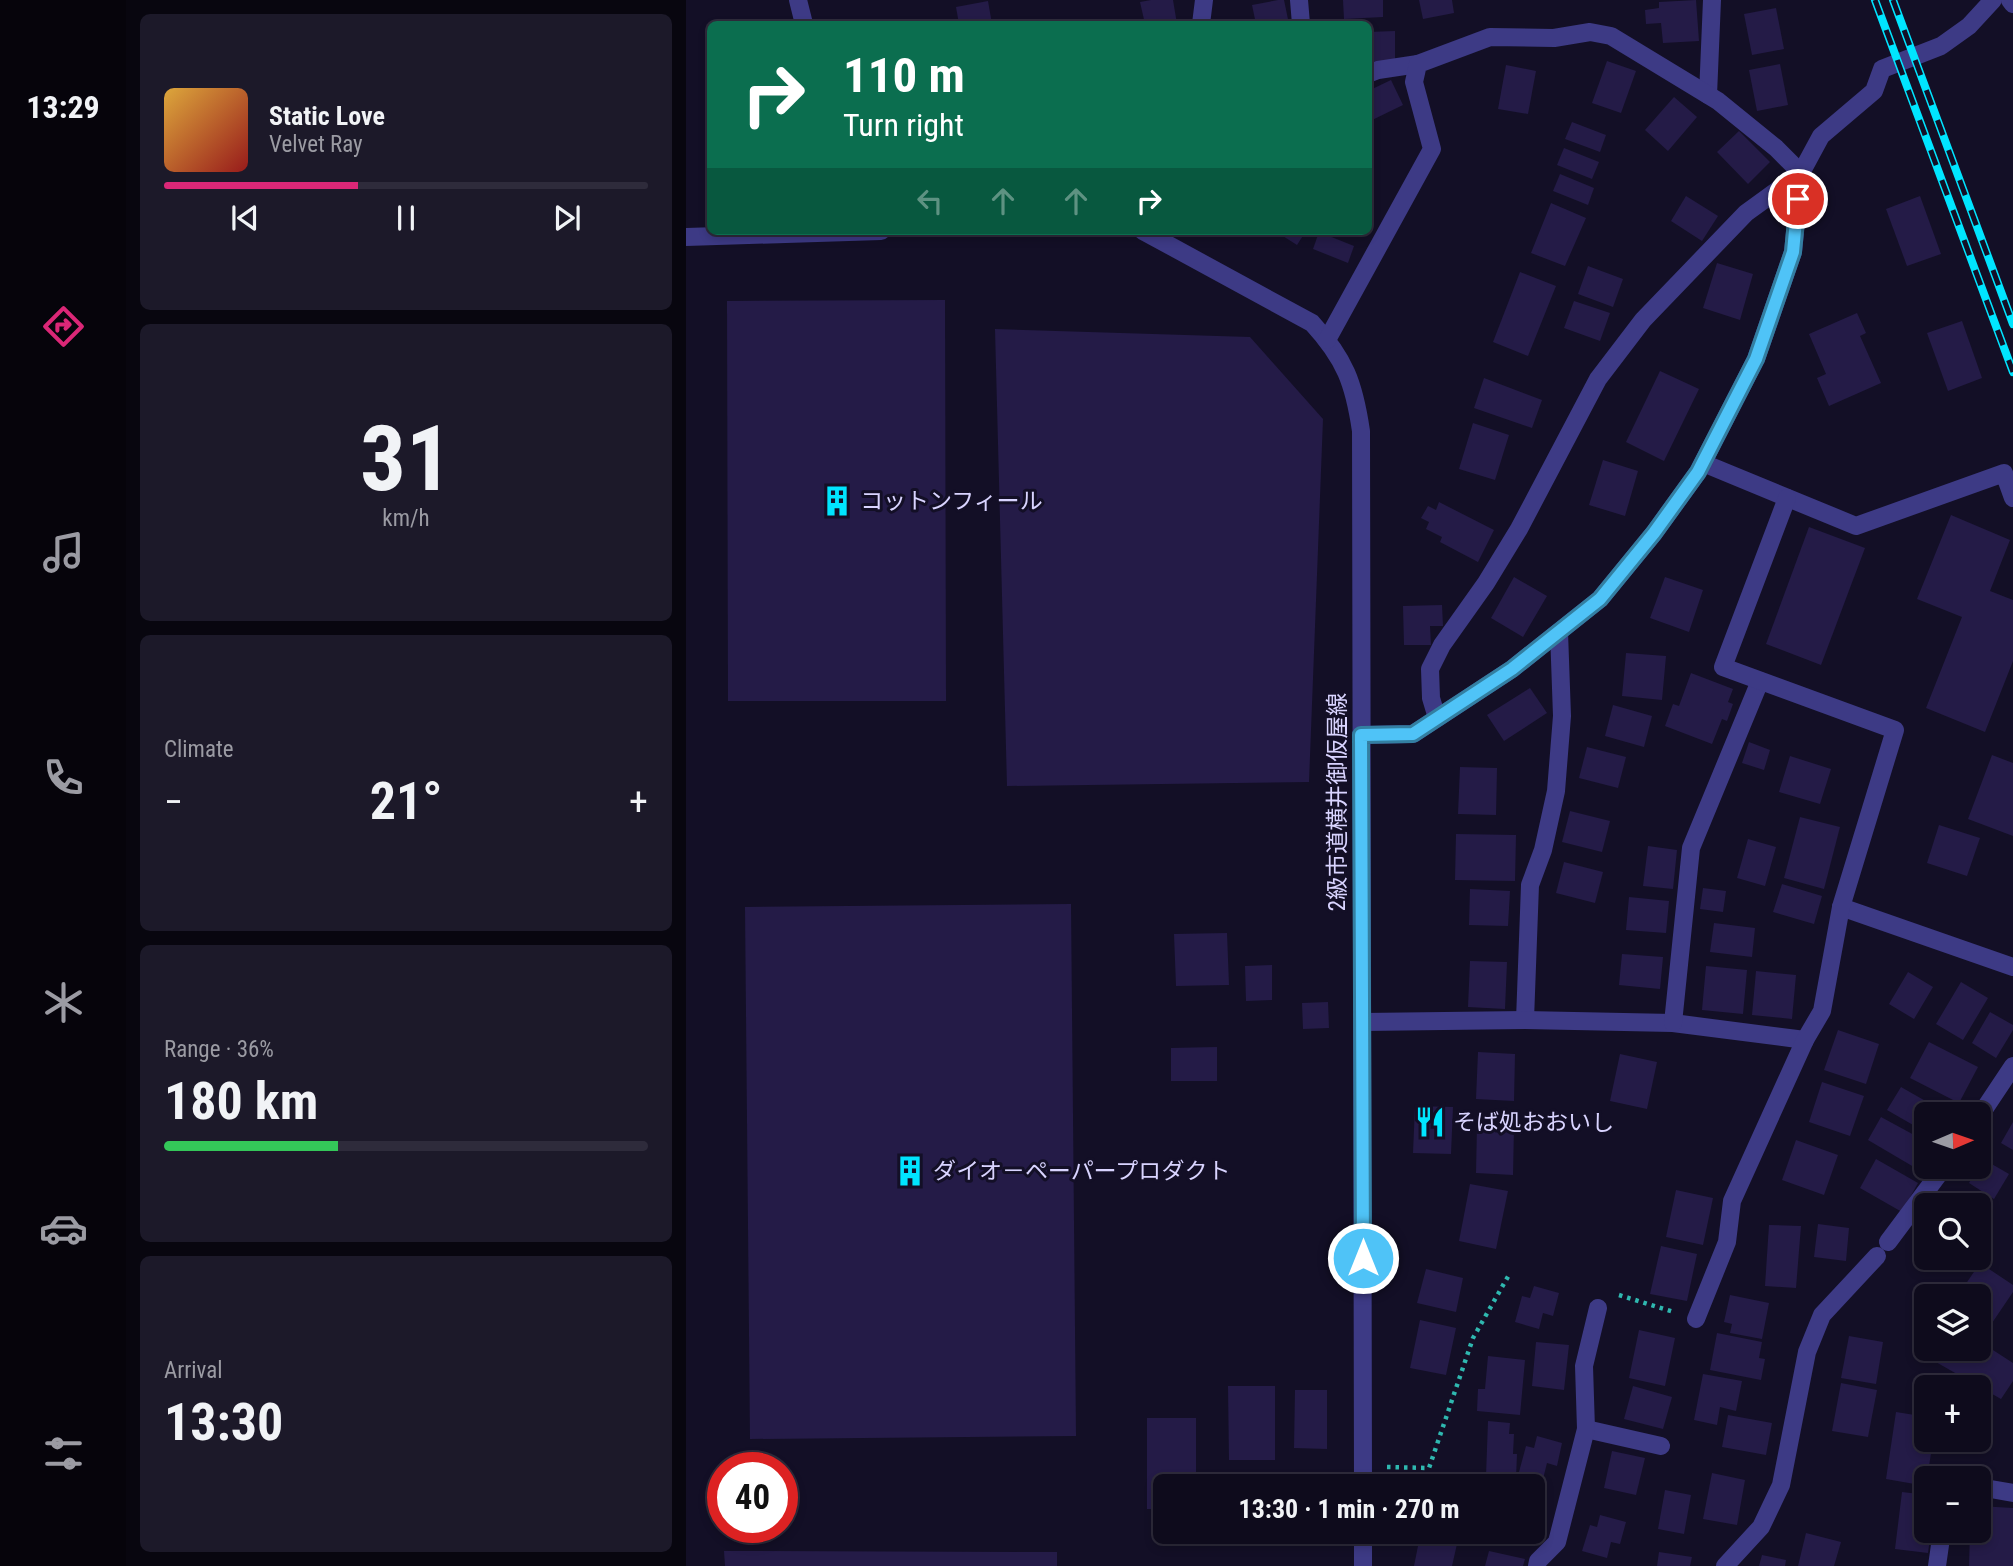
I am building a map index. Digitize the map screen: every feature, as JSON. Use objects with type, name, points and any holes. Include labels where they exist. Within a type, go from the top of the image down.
[{"type":"street","points":[[798,0],[803,21]]},
{"type":"street","points":[[1201,21],[1204,0]]},
{"type":"street","points":[[1299,0],[1301,21]]},
{"type":"street","points":[[1709,95],[1712,0]]},
{"type":"street","points":[[1361,735],[1413,734],[1512,669],[1608,590],[1654,533],[1703,463],[1756,359],[1793,252],[1801,173],[1821,136],[1874,91],[1882,69],[1941,46],[1969,26],[1993,0]]},
{"type":"street","points":[[1372,72],[1418,64],[1490,37],[1554,38],[1590,32],[1611,36],[1709,95],[1776,148],[1801,173]]},
{"type":"street","points":[[1327,340],[1432,149],[1414,82],[1418,64]]},
{"type":"street","points":[[1437,718],[1430,698],[1430,669],[1442,645],[1486,583],[1519,529],[1598,379],[1643,320],[1746,213],[1801,173]]},
{"type":"street","points":[[686,237],[751,235]]},
{"type":"street","name":"2級市道横井御仮屋線","points":[[1154,235],[1311,323],[1333,346],[1356,397],[1361,431],[1363,1474]]},
{"type":"street","points":[[1703,463],[1856,526],[2004,473],[2013,498]]},
{"type":"street","points":[[1696,1319],[1727,1242],[1732,1201],[1805,1040],[1822,1011],[1841,907],[1895,730],[1723,667],[1787,498]]},
{"type":"street","points":[[1525,1020],[1530,885],[1543,850],[1556,791],[1562,716],[1559,632]]},
{"type":"street","points":[[1674,1023],[1691,848],[1760,681]]},
{"type":"street","points":[[1841,907],[2013,967]]},
{"type":"street","points":[[1363,1022],[1525,1020],[1674,1023],[1805,1040]]},
{"type":"street","points":[[1989,1102],[2013,1066]]},
{"type":"street","points":[[1725,1566],[1760,1527],[1781,1485],[1807,1352],[1822,1315],[1883,1249],[1934,1180]]},
{"type":"street","points":[[1537,1566],[1538,1561],[1557,1542],[1586,1429],[1584,1366],[1598,1308]]},
{"type":"street","points":[[1586,1429],[1661,1446]]},
{"type":"street","points":[[1991,1489],[2013,1493]]},
{"type":"street","points":[[1937,1566],[1940,1543]]},
{"type":"street","points":[[1363,1544],[1363,1566]]},
{"type":"path","points":[[1386,1466],[1429,1468],[1473,1338],[1510,1273]]},
{"type":"path","points":[[1618,1295],[1696,1319]]},
{"type":"building","points":[[1173,0],[1176,21],[1144,21],[1140,2]]},
{"type":"building","points":[[1284,0],[1288,21],[1255,21],[1252,5]]},
{"type":"building","points":[[1343,0],[1383,0],[1383,17],[1344,19]]},
{"type":"building","points":[[1419,0],[1452,0],[1454,13],[1423,19]]},
{"type":"building","points":[[1696,0],[1699,41],[1663,43],[1661,23],[1646,24],[1645,10],[1659,8],[1659,2]]},
{"type":"building","points":[[988,1],[991,21],[958,21],[956,7]]},
{"type":"building","points":[[1776,8],[1784,49],[1752,55],[1744,14]]},
{"type":"building","points":[[1395,31],[1395,62],[1372,63],[1372,32]]},
{"type":"building","points":[[1607,61],[1636,71],[1621,113],[1592,103]]},
{"type":"building","points":[[1780,64],[1788,105],[1757,111],[1749,70]]},
{"type":"building","points":[[1506,65],[1536,71],[1528,114],[1498,109]]},
{"type":"building","points":[[1391,80],[1403,105],[1372,120],[1372,89]]},
{"type":"building","points":[[1674,97],[1697,117],[1668,151],[1645,130]]},
{"type":"building","points":[[1572,122],[1606,135],[1600,152],[1565,139]]},
{"type":"building","points":[[1739,131],[1770,162],[1748,184],[1717,152]]},
{"type":"building","points":[[1564,148],[1599,162],[1592,179],[1557,165]]},
{"type":"building","points":[[1560,174],[1594,188],[1588,205],[1553,191]]},
{"type":"building","points":[[1686,196],[1718,216],[1702,241],[1671,221]]},
{"type":"building","points":[[1920,196],[1941,254],[1907,266],[1886,209]]},
{"type":"building","points":[[1551,203],[1586,218],[1565,266],[1531,253]]},
{"type":"building","points":[[1281,235],[1303,235],[1297,245]]},
{"type":"building","points":[[1318,235],[1326,235],[1354,246],[1348,263],[1313,249]]},
{"type":"building","points":[[1717,263],[1753,274],[1740,320],[1703,308]]},
{"type":"building","points":[[1588,266],[1623,279],[1613,307],[1578,294]]},
{"type":"building","points":[[1520,272],[1556,286],[1528,356],[1493,342]]},
{"type":"building","name":"コットンフィール","points":[[945,300],[946,701],[728,701],[727,301]]},
{"type":"building","points":[[1574,301],[1610,313],[1600,341],[1564,328]]},
{"type":"building","points":[[1857,313],[1866,333],[1860,336],[1881,383],[1829,406],[1817,378],[1826,374],[1809,334]]},
{"type":"building","points":[[1962,321],[1982,378],[1948,391],[1927,333]]},
{"type":"building","points":[[995,329],[1250,337],[1323,419],[1309,782],[1007,786]]},
{"type":"building","points":[[1660,371],[1699,389],[1664,461],[1626,442]]},
{"type":"building","points":[[1484,378],[1542,400],[1532,428],[1474,408]]},
{"type":"building","points":[[1473,423],[1509,435],[1495,480],[1459,469]]},
{"type":"building","points":[[1603,460],[1638,471],[1625,516],[1589,505]]},
{"type":"building","points":[[1439,502],[1494,530],[1478,562],[1440,542],[1442,537],[1426,529],[1429,522],[1421,518],[1428,506],[1436,510]]},
{"type":"building","points":[[1951,515],[2010,540],[1990,591],[2013,600],[2013,661],[1985,732],[1926,708],[1962,617],[1917,599]]},
{"type":"building","points":[[1809,527],[1865,548],[1821,665],[1766,644]]},
{"type":"building","points":[[1514,577],[1547,596],[1523,637],[1491,618]]},
{"type":"building","points":[[1665,577],[1703,590],[1689,632],[1650,618]]},
{"type":"building","points":[[1442,605],[1443,626],[1430,626],[1431,645],[1404,645],[1403,606]]},
{"type":"building","points":[[1626,653],[1666,656],[1662,700],[1622,696]]},
{"type":"building","points":[[1691,673],[1733,689],[1728,702],[1733,704],[1727,721],[1722,719],[1712,744],[1665,726],[1673,704],[1679,706]]},
{"type":"building","points":[[1530,688],[1547,713],[1504,741],[1487,715]]},
{"type":"building","points":[[1613,705],[1652,716],[1644,747],[1605,736]]},
{"type":"building","points":[[1749,742],[1770,750],[1764,770],[1742,763]]},
{"type":"building","points":[[1587,747],[1626,757],[1618,788],[1579,778]]},
{"type":"building","points":[[1992,755],[2013,763],[2013,836],[1968,819]]},
{"type":"building","points":[[1790,756],[1831,769],[1820,804],[1779,792]]},
{"type":"building","points":[[1460,767],[1497,768],[1496,815],[1458,814]]},
{"type":"building","points":[[1570,811],[1610,821],[1602,852],[1562,842]]},
{"type":"building","points":[[1800,817],[1840,827],[1824,889],[1784,878]]},
{"type":"building","points":[[1939,825],[1980,838],[1967,876],[1927,863]]},
{"type":"building","points":[[1456,834],[1516,835],[1515,881],[1455,880]]},
{"type":"building","points":[[1748,839],[1776,847],[1765,886],[1737,878]]},
{"type":"building","points":[[1648,846],[1677,850],[1673,889],[1643,886]]},
{"type":"building","points":[[1564,862],[1603,872],[1595,903],[1556,893]]},
{"type":"building","points":[[1782,884],[1822,896],[1814,924],[1773,912]]},
{"type":"building","points":[[1703,888],[1726,891],[1723,912],[1700,909]]},
{"type":"building","points":[[1470,889],[1510,891],[1508,926],[1469,925]]},
{"type":"building","points":[[1629,897],[1669,901],[1666,933],[1626,930]]},
{"type":"building","name":"ダイオ－ペーパープロダクト","points":[[1071,904],[1076,1436],[750,1439],[745,907]]},
{"type":"building","points":[[1714,923],[1755,928],[1752,957],[1710,952]]},
{"type":"building","points":[[1227,933],[1229,985],[1176,986],[1174,934]]},
{"type":"building","points":[[1622,954],[1663,957],[1660,989],[1619,985]]},
{"type":"building","points":[[1470,961],[1507,962],[1505,1009],[1468,1007]]},
{"type":"building","points":[[1272,965],[1272,1000],[1246,1001],[1245,966]]},
{"type":"building","points":[[1706,966],[1747,970],[1743,1014],[1702,1010]]},
{"type":"building","points":[[1756,971],[1796,975],[1792,1019],[1752,1015]]},
{"type":"building","points":[[1908,972],[1933,987],[1914,1019],[1889,1004]]},
{"type":"building","points":[[1961,982],[1988,998],[1963,1040],[1936,1024]]},
{"type":"building","points":[[1328,1002],[1329,1028],[1303,1029],[1302,1003]]},
{"type":"building","points":[[1990,1012],[2013,1025],[2013,1030],[1996,1058],[1972,1043]]},
{"type":"building","points":[[1838,1030],[1879,1044],[1866,1084],[1824,1070]]},
{"type":"building","points":[[1929,1042],[1978,1067],[1960,1102],[1910,1078]]},
{"type":"building","points":[[1217,1047],[1217,1081],[1171,1081],[1171,1048]]},
{"type":"building","points":[[1478,1052],[1515,1054],[1514,1101],[1476,1099]]},
{"type":"building","points":[[1620,1054],[1657,1062],[1647,1109],[1610,1101]]},
{"type":"building","points":[[1822,1082],[1864,1096],[1850,1136],[1809,1122]]},
{"type":"building","points":[[1901,1087],[1927,1102],[1914,1102],[1914,1126],[1887,1110]]},
{"type":"building","points":[[1415,1106],[1453,1107],[1451,1154],[1413,1153]]},
{"type":"building","points":[[1881,1117],[1914,1135],[1914,1167],[1868,1140]]},
{"type":"building","points":[[2013,1122],[2013,1150],[2001,1143]]},
{"type":"building","points":[[1477,1126],[1514,1127],[1513,1175],[1476,1173]]},
{"type":"building","points":[[1796,1140],[1838,1155],[1824,1195],[1782,1180]]},
{"type":"building","points":[[1876,1159],[1918,1183],[1902,1212],[1860,1188]]},
{"type":"building","points":[[1992,1164],[2009,1174],[1994,1199],[1991,1193],[1985,1193],[1969,1183],[1971,1180],[1992,1180]]},
{"type":"building","points":[[1470,1184],[1508,1191],[1496,1249],[1459,1241]]},
{"type":"building","points":[[1676,1190],[1713,1198],[1703,1245],[1666,1237]]},
{"type":"building","points":[[1818,1224],[1849,1228],[1846,1261],[1814,1257]]},
{"type":"building","points":[[1769,1225],[1801,1226],[1796,1288],[1765,1286]]},
{"type":"building","points":[[1661,1246],[1697,1254],[1687,1301],[1650,1294]]},
{"type":"building","points":[[1426,1269],[1463,1278],[1456,1312],[1417,1303]]},
{"type":"building","points":[[1975,1270],[1990,1270],[2013,1285],[2013,1292],[1992,1323],[1991,1284],[1966,1284]]},
{"type":"building","points":[[1534,1286],[1559,1293],[1553,1316],[1543,1313],[1539,1329],[1515,1322],[1522,1296],[1530,1298]]},
{"type":"building","points":[[1730,1295],[1769,1303],[1762,1339],[1730,1333],[1732,1324],[1724,1322]]},
{"type":"building","points":[[1420,1320],[1456,1328],[1446,1375],[1410,1368]]},
{"type":"building","points":[[1639,1330],[1675,1338],[1665,1386],[1629,1378]]},
{"type":"building","points":[[1717,1333],[1762,1342],[1759,1358],[1765,1359],[1761,1380],[1710,1370]]},
{"type":"building","points":[[1849,1336],[1883,1342],[1876,1384],[1841,1378]]},
{"type":"building","points":[[1536,1342],[1569,1345],[1564,1390],[1532,1386]]},
{"type":"building","points":[[1991,1349],[2013,1363],[2013,1381],[2001,1399],[1991,1393],[1991,1375],[1959,1375],[1934,1361],[1991,1361]]},
{"type":"building","points":[[1488,1356],[1525,1360],[1520,1415],[1477,1411],[1478,1389],[1485,1389]]},
{"type":"building","points":[[1703,1374],[1742,1381],[1736,1411],[1720,1407],[1717,1425],[1694,1420]]},
{"type":"building","points":[[1841,1383],[1877,1390],[1868,1437],[1832,1431]]},
{"type":"building","points":[[1228,1386],[1275,1386],[1275,1460],[1229,1460]]},
{"type":"building","points":[[1633,1386],[1672,1397],[1663,1429],[1624,1419]]},
{"type":"building","points":[[1295,1390],[1327,1390],[1327,1449],[1294,1448]]},
{"type":"building","points":[[1896,1412],[1914,1415],[1914,1452],[1931,1452],[1929,1466],[1914,1466],[1914,1484],[1886,1479]]},
{"type":"building","points":[[1728,1415],[1772,1423],[1766,1455],[1722,1447]]},
{"type":"building","points":[[1147,1418],[1196,1418],[1196,1474],[1153,1474],[1153,1509],[1147,1509]]},
{"type":"building","points":[[1488,1421],[1510,1423],[1509,1434],[1514,1434],[1513,1454],[1517,1454],[1516,1474],[1486,1474]]},
{"type":"building","points":[[1537,1436],[1562,1443],[1557,1466],[1547,1463],[1544,1474],[1519,1472],[1526,1446],[1534,1448]]},
{"type":"building","points":[[1612,1451],[1645,1458],[1636,1495],[1604,1488]]},
{"type":"building","points":[[1712,1473],[1745,1480],[1737,1525],[1703,1519]]},
{"type":"building","points":[[1665,1490],[1691,1495],[1684,1534],[1658,1529]]},
{"type":"building","points":[[1902,1492],[1914,1493],[1914,1543],[1929,1543],[1928,1553],[1895,1549]]},
{"type":"building","points":[[1991,1507],[2013,1508],[2013,1566],[1969,1566],[1970,1543],[1991,1543]]},
{"type":"building","points":[[1600,1515],[1626,1522],[1620,1544],[1611,1542],[1607,1558],[1582,1551],[1590,1525],[1597,1527]]},
{"type":"building","points":[[1806,1533],[1841,1542],[1834,1566],[1798,1566]]},
{"type":"building","points":[[1418,1544],[1457,1544],[1452,1566],[1414,1566]]},
{"type":"building","points":[[724,1551],[1057,1552],[1057,1566],[725,1566]]},
{"type":"building","points":[[1489,1551],[1525,1559],[1523,1566],[1485,1566]]},
{"type":"building","points":[[1659,1552],[1692,1557],[1690,1566],[1657,1566]]},
{"type":"building","points":[[1762,1555],[1786,1560],[1785,1566],[1759,1566]]},
{"type":"railway","points":[[1875,0],[2013,372]]},
{"type":"railway","points":[[1893,0],[2013,324]]},
{"type":"place","name":"コットンフィール","points":[[837,501]]},
{"type":"place","name":"そば処おおいし","points":[[1430,1122]]},
{"type":"place","name":"ダイオ－ペーパープロダクト","points":[[910,1171]]},
{"type":"route","points":[[1363,1258],[1361,735],[1413,734],[1512,669],[1600,599],[1654,533],[1698,472],[1756,359],[1793,252],[1798,199]]}]
